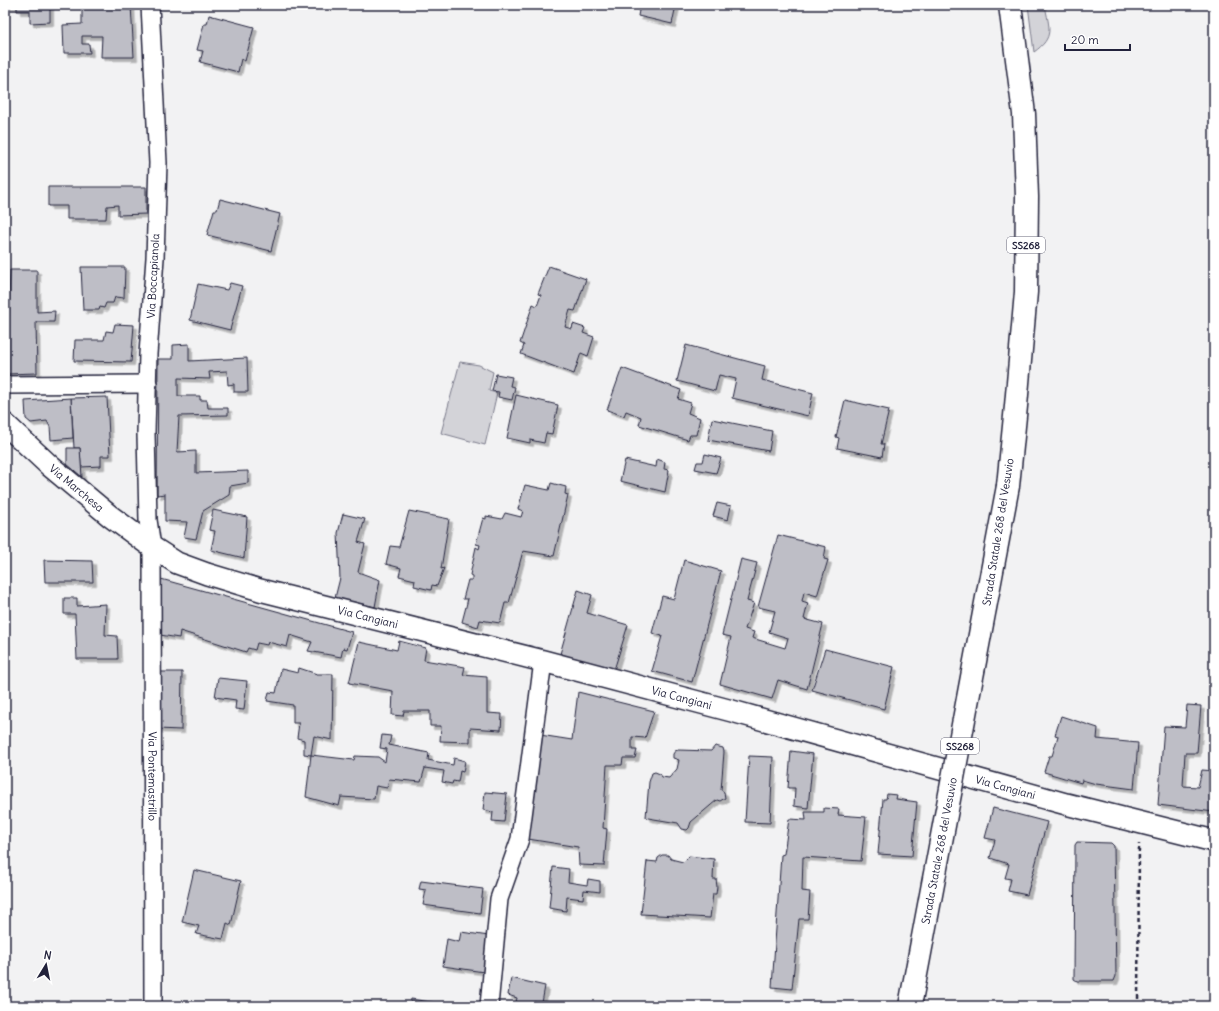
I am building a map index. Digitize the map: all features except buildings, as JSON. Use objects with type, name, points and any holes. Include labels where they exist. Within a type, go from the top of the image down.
[{"type":"highway","name":"Strada Statale 268 del Vesuvio","points":[[910,1006],[978,653],[1008,486],[1016,406],[1026,292],[1027,197],[1024,114],[1010,5]]},
{"type":"street","name":"Via Boccapianola","points":[[150,5],[158,163],[155,258],[148,354],[146,433],[148,520],[152,547]]},
{"type":"street","points":[[5,385],[148,384]]},
{"type":"street","name":"Via Marchesa","points":[[5,424],[50,466],[110,516],[152,547]]},
{"type":"street","name":"Via Cangiani","points":[[152,547],[177,563],[260,590],[543,661],[732,711],[1059,802],[1214,841]]},
{"type":"street","name":"Via Pontemastrillo","points":[[152,547],[153,1006]]},
{"type":"street","points":[[489,1006],[499,899],[520,839],[543,661]]},
{"type":"path","points":[[1138,1006],[1139,822]]},
{"type":"shaded area","points":[[1028,5],[1045,5],[1049,26],[1048,37],[1041,47],[1034,52]]},
{"type":"shaded area","points":[[460,362],[479,365],[493,372],[489,391],[497,393],[485,445],[441,433]]}]
